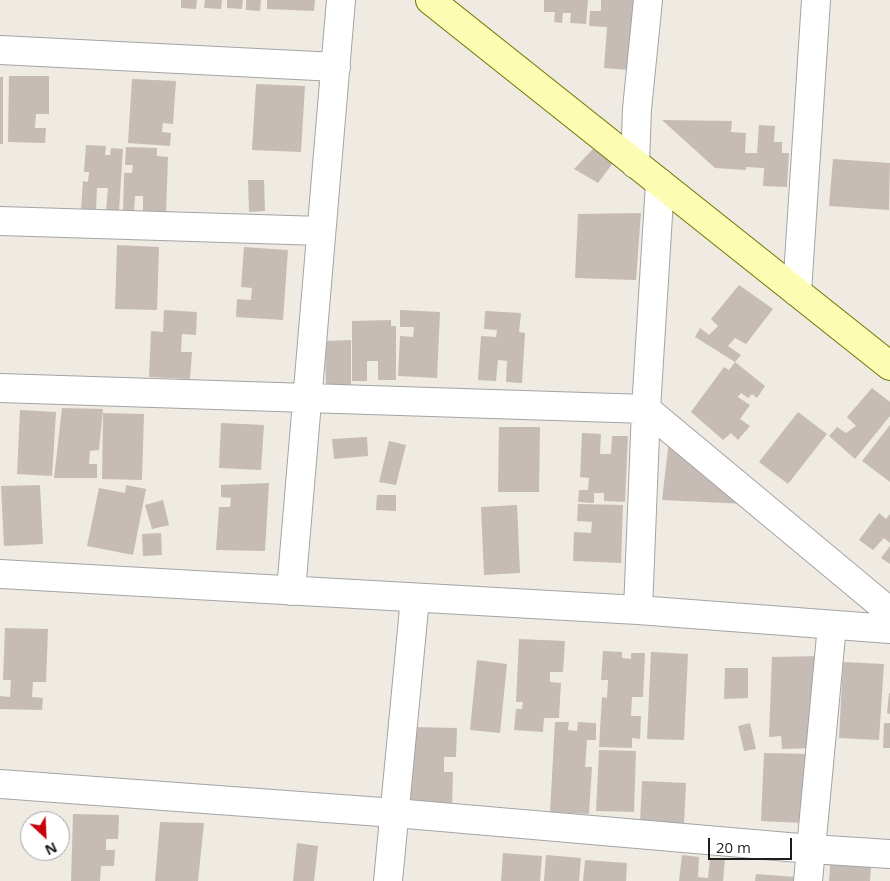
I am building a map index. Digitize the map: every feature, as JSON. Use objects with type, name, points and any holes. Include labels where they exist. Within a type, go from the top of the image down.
[{"type":"street","points":[[291,591],[341,0]]},
{"type":"street","points":[[430,0],[890,366]]},
{"type":"street","points":[[635,164],[637,109],[648,0]]},
{"type":"street","points":[[797,292],[816,0]]},
{"type":"street","points":[[0,50],[336,67]]},
{"type":"street","points":[[638,610],[646,409],[660,183]]},
{"type":"street","points":[[0,221],[321,231]]},
{"type":"street","points":[[0,388],[646,409],[890,612]]},
{"type":"street","points":[[0,574],[638,610],[890,629]]},
{"type":"street","points":[[388,881],[414,598]]},
{"type":"street","points":[[808,881],[832,625]]},
{"type":"street","points":[[0,784],[394,813],[811,849],[890,854]]},
{"type":"building","points":[[181,0],[197,0],[196,9],[181,8]]},
{"type":"building","points":[[205,0],[222,0],[221,9],[204,8]]},
{"type":"building","points":[[227,0],[243,0],[242,9],[227,8]]},
{"type":"building","points":[[246,0],[261,0],[260,11],[246,10]]},
{"type":"building","points":[[267,0],[315,0],[314,11],[267,9]]},
{"type":"building","points":[[544,0],[588,0],[586,24],[570,23],[571,13],[563,13],[562,23],[554,22],[555,12],[544,12]]},
{"type":"building","points":[[601,0],[635,0],[629,70],[604,68],[607,27],[589,26],[590,11],[601,11]]},
{"type":"building","points":[[9,76],[49,76],[49,114],[36,114],[35,128],[46,128],[45,143],[8,142]]},
{"type":"building","points":[[0,77],[3,77],[3,144],[0,144]]},
{"type":"building","points":[[132,79],[176,81],[173,124],[163,123],[162,132],[171,133],[170,146],[128,143]]},
{"type":"building","points":[[256,84],[305,86],[301,152],[252,150]]},
{"type":"building","points":[[662,120],[732,121],[731,132],[746,133],[745,153],[757,153],[759,125],[775,126],[774,142],[782,142],[782,153],[789,153],[787,187],[763,186],[764,168],[746,167],[746,170],[715,168]]},
{"type":"building","points":[[86,145],[106,146],[105,155],[110,155],[111,148],[123,149],[119,211],[106,211],[108,188],[97,188],[96,211],[81,210],[83,181],[88,182],[89,172],[84,172]]},
{"type":"building","points":[[126,147],[157,148],[157,156],[168,157],[166,214],[143,213],[143,196],[135,196],[134,213],[123,213],[124,173],[132,173],[133,165],[125,165]]},
{"type":"building","points":[[593,149],[613,163],[598,183],[574,169]]},
{"type":"building","points":[[833,159],[890,163],[889,210],[829,206]]},
{"type":"building","points":[[248,180],[264,180],[265,211],[249,212]]},
{"type":"building","points":[[641,213],[636,280],[575,278],[578,214]]},
{"type":"building","points":[[117,245],[159,247],[157,310],[115,309]]},
{"type":"building","points":[[244,247],[288,250],[283,320],[236,317],[237,299],[251,300],[252,288],[241,287]]},
{"type":"building","points":[[739,285],[773,309],[746,344],[735,338],[728,346],[741,355],[735,362],[695,337],[700,328],[709,335],[718,326],[711,319]]},
{"type":"building","points":[[164,310],[197,312],[196,335],[182,334],[181,352],[192,352],[190,379],[149,377],[151,331],[163,332]]},
{"type":"building","points":[[400,310],[440,312],[437,378],[398,376],[400,336],[413,337],[414,327],[400,327]]},
{"type":"building","points":[[485,311],[521,313],[519,332],[525,333],[522,383],[506,382],[507,361],[498,360],[496,381],[478,380],[481,336],[496,337],[497,330],[484,329]]},
{"type":"building","points":[[391,320],[391,326],[396,326],[396,380],[378,380],[378,361],[367,361],[367,381],[352,381],[352,321]]},
{"type":"building","points":[[351,340],[351,392],[326,393],[325,341]]},
{"type":"building","points":[[735,362],[765,386],[757,398],[752,394],[748,398],[741,393],[738,397],[750,405],[740,419],[750,426],[738,440],[731,433],[723,440],[691,412],[724,367],[729,370]]},
{"type":"building","points":[[872,388],[890,402],[890,416],[855,459],[829,436],[837,427],[846,433],[856,426],[847,417]]},
{"type":"building","points":[[62,408],[103,409],[99,450],[90,451],[89,464],[97,464],[97,478],[54,478]]},
{"type":"building","points":[[20,410],[56,412],[52,476],[17,474]]},
{"type":"building","points":[[798,412],[827,434],[788,484],[759,462]]},
{"type":"building","points":[[103,413],[144,414],[142,480],[102,479]]},
{"type":"building","points":[[221,423],[264,425],[261,470],[219,468]]},
{"type":"building","points":[[890,425],[890,482],[862,461]]},
{"type":"building","points":[[499,427],[540,427],[539,492],[498,492]]},
{"type":"building","points":[[670,432],[746,504],[662,500]]},
{"type":"building","points":[[582,433],[601,434],[600,454],[611,454],[612,436],[628,436],[625,502],[604,501],[604,493],[594,493],[594,503],[578,502],[579,490],[588,490],[589,478],[580,477]]},
{"type":"building","points":[[367,437],[368,456],[334,459],[332,439]]},
{"type":"building","points":[[389,441],[406,445],[396,485],[379,482]]},
{"type":"building","points":[[269,483],[265,551],[216,550],[219,507],[230,507],[231,498],[221,497],[221,485]]},
{"type":"building","points":[[40,485],[43,544],[4,546],[1,486]]},
{"type":"building","points":[[126,485],[146,489],[133,555],[87,546],[99,488],[125,493]]},
{"type":"building","points":[[377,495],[396,495],[396,511],[376,510]]},
{"type":"building","points":[[163,500],[169,525],[152,529],[145,505]]},
{"type":"building","points":[[578,504],[623,505],[621,563],[573,561],[574,532],[591,533],[592,522],[577,521]]},
{"type":"building","points":[[517,505],[520,573],[484,575],[481,507]]},
{"type":"building","points":[[879,513],[886,519],[890,514],[890,543],[884,538],[873,550],[859,540]]},
{"type":"building","points":[[161,533],[162,555],[143,556],[142,534]]},
{"type":"building","points":[[890,546],[890,564],[881,558]]},
{"type":"building","points":[[5,628],[48,629],[46,682],[33,682],[32,697],[43,698],[42,710],[0,709],[0,696],[10,697],[11,680],[3,680]]},
{"type":"building","points":[[519,639],[565,641],[563,672],[550,672],[550,682],[561,683],[559,718],[544,718],[543,732],[514,730],[516,709],[522,709],[523,702],[516,702]]},
{"type":"building","points":[[603,651],[622,652],[622,658],[631,659],[631,653],[645,653],[643,697],[632,697],[631,716],[641,716],[640,739],[632,738],[632,748],[599,747],[602,697],[607,698],[608,680],[601,680]]},
{"type":"building","points":[[651,652],[688,654],[684,740],[647,739]]},
{"type":"building","points":[[822,656],[814,748],[782,749],[781,736],[769,737],[772,657]]},
{"type":"building","points":[[477,660],[507,664],[500,733],[470,730]]},
{"type":"building","points":[[843,662],[884,664],[879,740],[839,738]]},
{"type":"building","points":[[725,668],[748,668],[748,698],[724,699]]},
{"type":"building","points":[[890,693],[890,714],[887,713]]},
{"type":"building","points":[[555,722],[569,722],[568,730],[577,731],[578,722],[596,723],[596,740],[587,740],[585,767],[592,767],[589,814],[550,812]]},
{"type":"building","points":[[750,723],[756,749],[744,751],[738,726]]},
{"type":"building","points":[[884,723],[890,723],[890,748],[883,748]]},
{"type":"building","points":[[411,727],[457,728],[456,757],[444,757],[444,772],[453,772],[452,808],[409,808]]},
{"type":"building","points":[[599,750],[636,751],[634,812],[596,811]]},
{"type":"building","points":[[764,753],[807,754],[804,823],[761,821]]},
{"type":"building","points":[[642,781],[686,783],[684,825],[640,823]]},
{"type":"building","points":[[73,814],[119,815],[118,839],[106,839],[106,850],[115,850],[114,866],[101,866],[100,881],[71,881]]},
{"type":"building","points":[[160,822],[204,823],[198,881],[155,881]]},
{"type":"building","points":[[297,843],[318,846],[314,881],[293,881]]},
{"type":"building","points":[[831,852],[872,854],[870,881],[829,881]]},
{"type":"building","points":[[503,853],[542,856],[540,881],[501,881]]},
{"type":"building","points":[[546,855],[581,858],[579,881],[544,881]]},
{"type":"building","points":[[682,855],[699,857],[698,877],[708,878],[710,858],[725,859],[723,881],[679,881]]},
{"type":"building","points":[[585,860],[627,863],[626,881],[583,881]]},
{"type":"building","points":[[756,874],[796,877],[796,881],[755,881]]}]
